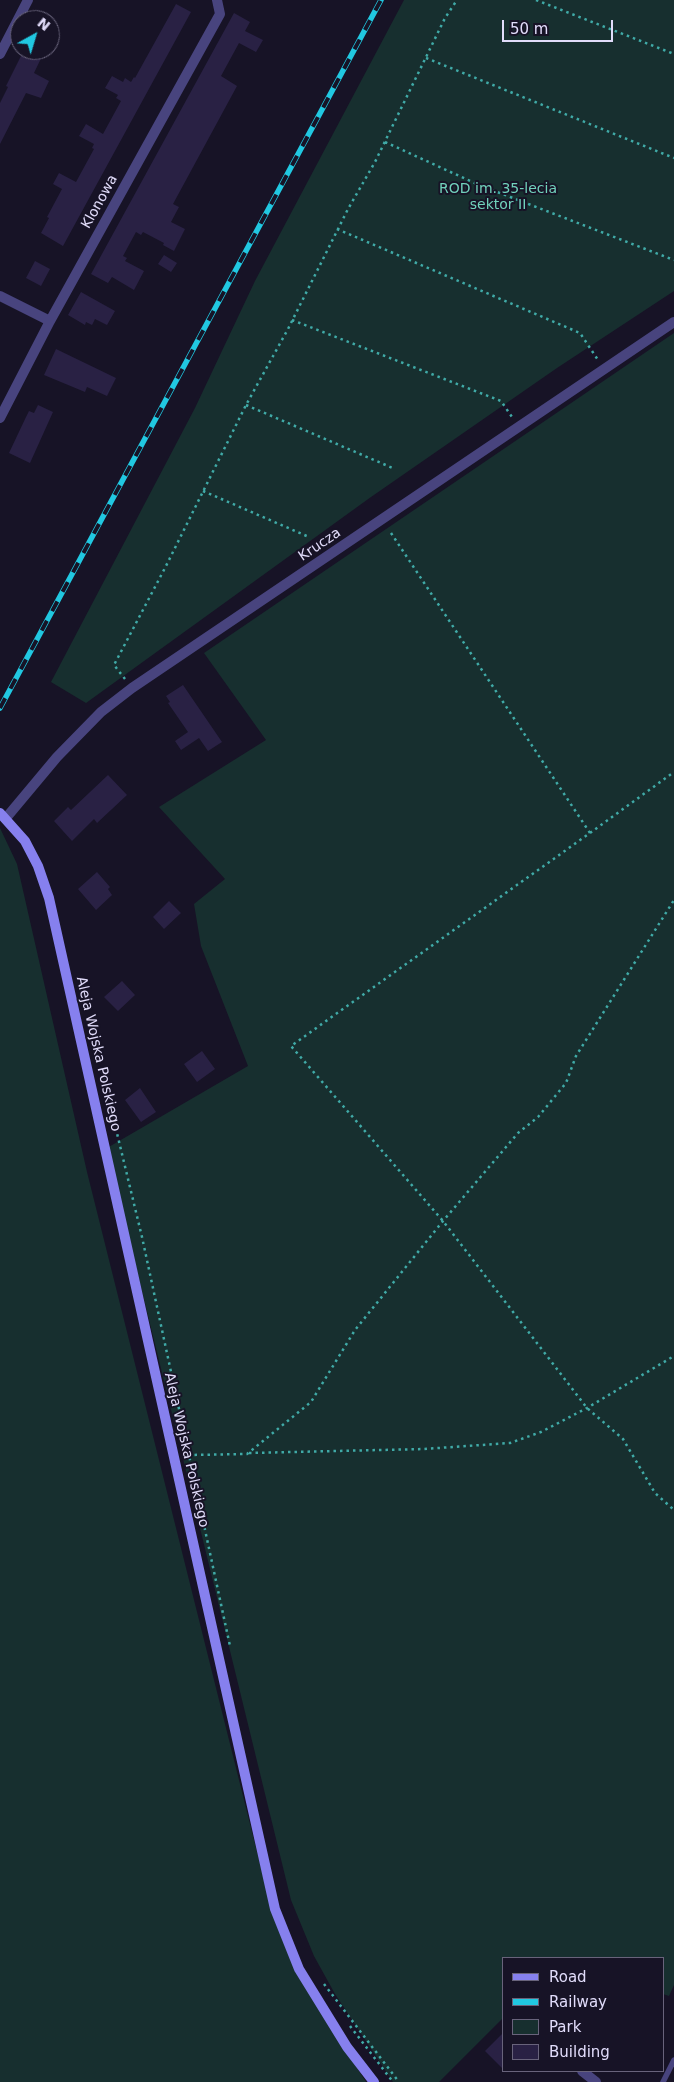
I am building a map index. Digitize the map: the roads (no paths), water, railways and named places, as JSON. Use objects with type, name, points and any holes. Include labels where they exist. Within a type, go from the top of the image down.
[{"type":"street","points":[[0,54],[27,0]]},
{"type":"street","name":"Klonowa","points":[[0,418],[50,321],[220,14],[216,0]]},
{"type":"street","points":[[0,296],[50,321]]},
{"type":"street","name":"Krucza","points":[[3,816],[101,712],[132,688],[674,322]]},
{"type":"street","name":"Aleja Wojska Polskiego","points":[[3,816],[25,841],[38,866],[49,898],[275,1908],[299,1969],[347,2047],[374,2082]]},
{"type":"street","points":[[583,2072],[596,2082]]},
{"type":"lane","points":[[663,2082],[674,2060]]},
{"type":"railway","points":[[0,708],[381,0]]},
{"type":"park label","name":"ROD im. 35-lecia sektor II","points":[[498,197]]}]
